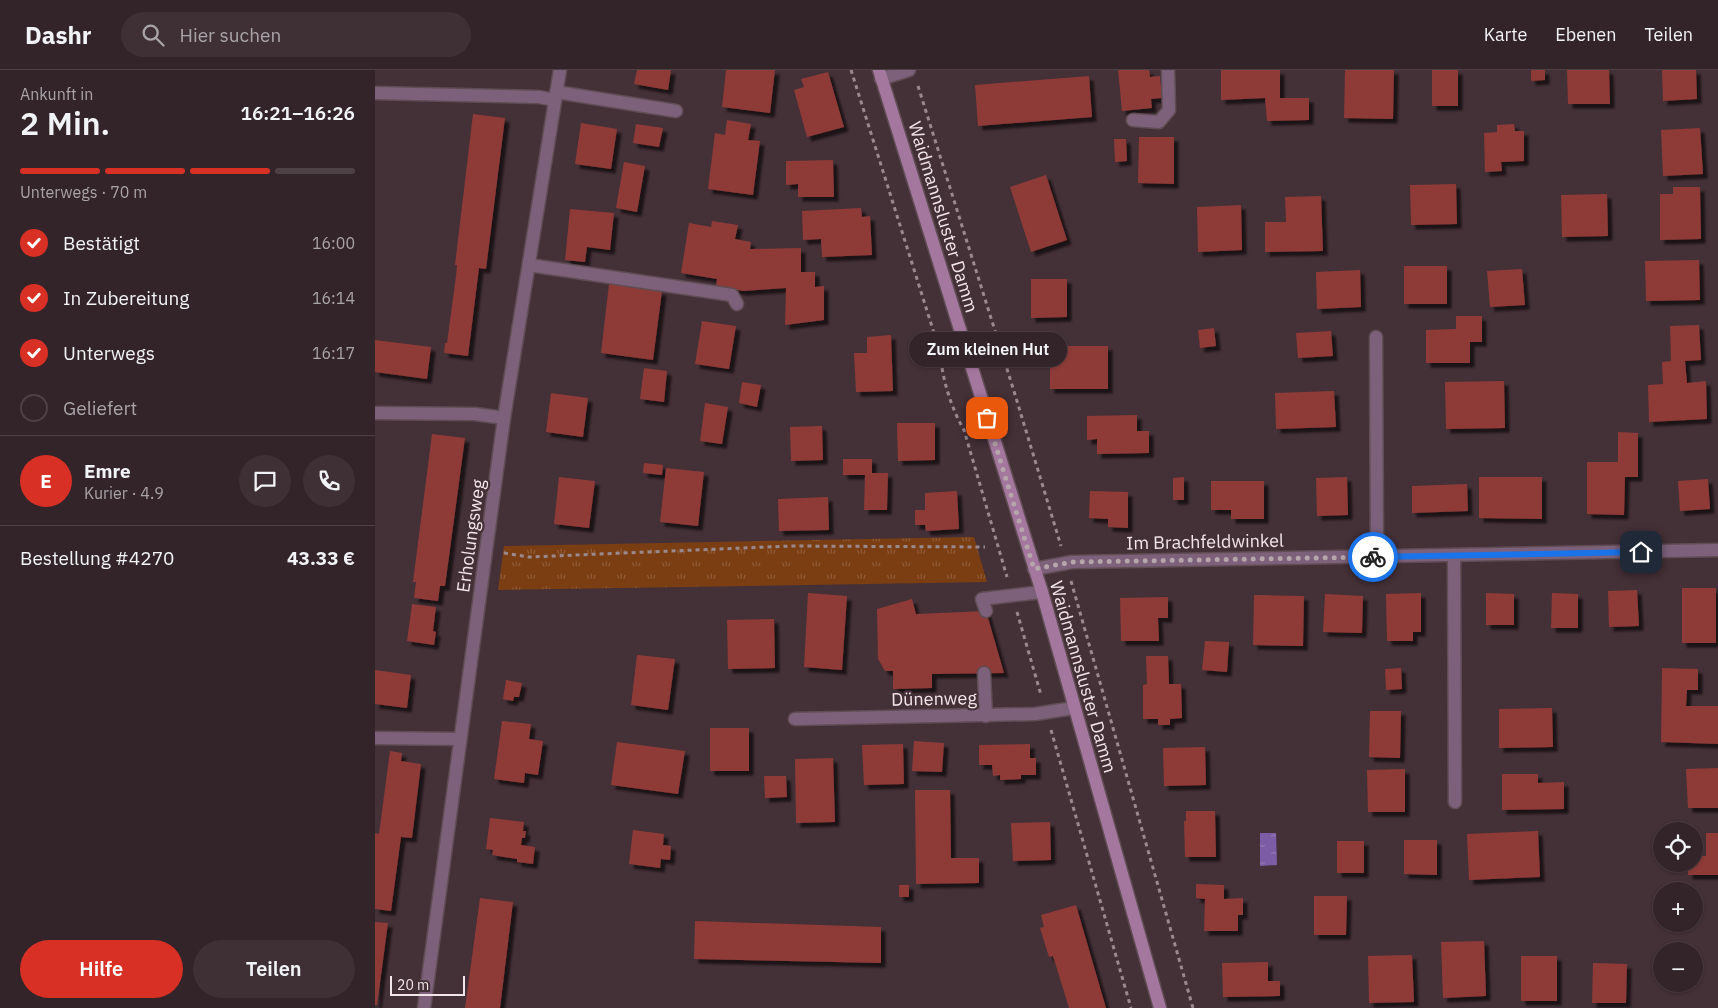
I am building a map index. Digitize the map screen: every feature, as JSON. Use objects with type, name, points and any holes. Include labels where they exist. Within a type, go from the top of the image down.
[{"type":"main road","name":"Waidmannsluster Damm","points":[[880,74],[1042,592],[1160,1008]]},
{"type":"street","name":"Erholungsweg","points":[[424,1008],[504,418],[560,70]]},
{"type":"street","points":[[1133,120],[1159,122],[1169,110],[1167,70]]},
{"type":"street","points":[[880,74],[912,75]]},
{"type":"street","points":[[375,93],[556,96],[676,111]]},
{"type":"street","points":[[529,266],[732,295],[737,304]]},
{"type":"street","points":[[1376,337],[1377,557]]},
{"type":"street","points":[[375,413],[475,414],[504,418]]},
{"type":"street","name":"Im Brachfeldwinkel","points":[[1034,569],[1066,563],[1718,550]]},
{"type":"street","points":[[1454,556],[1455,802]]},
{"type":"street","points":[[986,611],[982,599],[1042,592]]},
{"type":"street","points":[[984,673],[987,716]]},
{"type":"street","name":"Dünenweg","points":[[795,719],[987,716],[1074,708]]},
{"type":"street","points":[[375,738],[461,739]]},
{"type":"path","points":[[851,70],[940,352],[941,368],[957,418],[964,430],[1131,1008]]},
{"type":"path","points":[[912,75],[1018,405],[1066,563],[1193,1008]]},
{"type":"path","points":[[487,550],[529,557],[791,546],[985,547]]},
{"type":"green space","points":[[974,537],[987,582],[498,590],[504,546]]},
{"type":"water","points":[[1260,833],[1276,833],[1277,865],[1260,866]]},
{"type":"building","points":[[637,70],[671,70],[668,90],[634,84]]},
{"type":"building","points":[[726,70],[775,70],[770,113],[722,107]]},
{"type":"building","points":[[1118,70],[1149,70],[1150,77],[1160,76],[1162,98],[1151,99],[1152,108],[1122,111]]},
{"type":"building","points":[[1221,70],[1280,70],[1280,98],[1309,98],[1309,120],[1267,121],[1265,98],[1221,100]]},
{"type":"building","points":[[1345,70],[1394,70],[1393,119],[1344,118]]},
{"type":"building","points":[[1432,70],[1458,70],[1458,106],[1432,106]]},
{"type":"building","points":[[1531,70],[1545,70],[1545,80],[1531,81]]},
{"type":"building","points":[[1567,70],[1609,70],[1610,104],[1568,104]]},
{"type":"building","points":[[1662,70],[1696,70],[1697,99],[1663,101]]},
{"type":"building","points":[[828,72],[844,127],[807,137],[794,90],[804,87],[801,79]]},
{"type":"building","points":[[1089,76],[1092,117],[978,126],[975,85]]},
{"type":"building","points":[[473,114],[505,118],[486,269],[479,268],[468,356],[444,353],[456,276],[457,265],[455,265]]},
{"type":"building","points":[[727,120],[751,124],[748,140],[760,141],[753,195],[708,189],[715,133],[725,135]]},
{"type":"building","points":[[581,123],[617,129],[611,169],[575,164]]},
{"type":"building","points":[[636,124],[663,128],[659,147],[633,143]]},
{"type":"building","points":[[1514,124],[1515,131],[1524,131],[1524,161],[1501,162],[1502,171],[1485,172],[1484,133],[1497,132],[1497,125]]},
{"type":"building","points":[[1700,128],[1703,174],[1663,176],[1661,130]]},
{"type":"building","points":[[1139,137],[1174,137],[1174,184],[1138,183]]},
{"type":"building","points":[[1114,139],[1126,139],[1127,161],[1115,162]]},
{"type":"building","points":[[833,160],[834,197],[798,197],[798,184],[786,185],[786,161]]},
{"type":"building","points":[[624,162],[645,166],[637,212],[616,208]]},
{"type":"building","points":[[1046,175],[1067,240],[1031,252],[1010,187]]},
{"type":"building","points":[[1456,184],[1457,224],[1411,225],[1410,185]]},
{"type":"building","points":[[1673,187],[1700,187],[1701,239],[1660,240],[1660,194],[1673,194]]},
{"type":"building","points":[[1607,194],[1608,236],[1562,237],[1561,195]]},
{"type":"building","points":[[1321,196],[1323,251],[1265,252],[1265,222],[1286,222],[1285,197]]},
{"type":"building","points":[[1241,205],[1242,250],[1198,252],[1197,207]]},
{"type":"building","points":[[861,208],[862,217],[870,216],[872,255],[822,257],[821,239],[803,240],[802,211]]},
{"type":"building","points":[[570,209],[614,213],[610,250],[587,247],[585,262],[565,260]]},
{"type":"building","points":[[712,221],[738,225],[735,239],[751,242],[750,249],[801,248],[801,272],[815,272],[815,287],[824,286],[824,320],[785,325],[786,288],[743,291],[716,286],[717,279],[681,273],[689,223],[711,227]]},
{"type":"building","points":[[1699,260],[1700,300],[1646,301],[1645,261]]},
{"type":"building","points":[[1404,266],[1447,266],[1447,304],[1404,304]]},
{"type":"building","points":[[1522,269],[1525,305],[1490,307],[1487,271]]},
{"type":"building","points":[[1360,270],[1361,307],[1317,309],[1316,272]]},
{"type":"building","points":[[1031,279],[1067,279],[1067,317],[1031,318]]},
{"type":"building","points":[[609,284],[662,291],[653,360],[601,353]]},
{"type":"building","points":[[1456,316],[1482,316],[1482,342],[1470,342],[1470,363],[1426,363],[1426,330],[1456,329]]},
{"type":"building","points":[[702,321],[736,326],[729,369],[695,364]]},
{"type":"building","points":[[1699,325],[1701,360],[1685,361],[1687,383],[1706,381],[1707,419],[1649,422],[1648,385],[1663,384],[1662,362],[1671,361],[1670,326]]},
{"type":"building","points":[[1214,328],[1216,346],[1200,348],[1198,330]]},
{"type":"building","points":[[1331,331],[1333,356],[1298,358],[1296,333]]},
{"type":"building","points":[[891,335],[893,391],[856,392],[854,353],[867,353],[867,337]]},
{"type":"building","points":[[375,340],[431,347],[427,379],[375,372]]},
{"type":"building","points":[[1050,346],[1108,346],[1108,389],[1050,389]]},
{"type":"building","points":[[644,368],[667,371],[664,402],[640,399]]},
{"type":"building","points":[[1504,381],[1505,428],[1446,429],[1445,382]]},
{"type":"building","points":[[742,382],[761,385],[757,407],[739,403]]},
{"type":"building","points":[[1334,391],[1336,427],[1276,429],[1275,393]]},
{"type":"building","points":[[551,393],[588,398],[583,437],[546,432]]},
{"type":"building","points":[[705,403],[728,407],[722,444],[700,441]]},
{"type":"building","points":[[1137,415],[1137,431],[1149,431],[1149,453],[1097,454],[1097,439],[1087,440],[1087,416]]},
{"type":"building","points":[[897,423],[935,423],[935,460],[898,461]]},
{"type":"building","points":[[822,426],[823,460],[791,461],[790,427]]},
{"type":"building","points":[[1618,432],[1638,433],[1638,477],[1625,477],[1624,515],[1587,514],[1587,462],[1618,462]]},
{"type":"building","points":[[432,434],[465,438],[445,586],[440,586],[438,601],[414,598],[416,582],[413,582]]},
{"type":"building","points":[[843,459],[872,459],[872,473],[888,473],[887,510],[864,510],[865,475],[843,475]]},
{"type":"building","points":[[644,463],[663,465],[662,475],[643,473]]},
{"type":"building","points":[[666,468],[704,472],[698,526],[660,522]]},
{"type":"building","points":[[559,477],[595,481],[589,528],[554,524]]},
{"type":"building","points":[[1184,477],[1184,500],[1173,500],[1173,478]]},
{"type":"building","points":[[1347,477],[1348,515],[1317,516],[1316,478]]},
{"type":"building","points":[[1479,477],[1542,477],[1542,519],[1479,518]]},
{"type":"building","points":[[1708,479],[1710,509],[1680,511],[1678,481]]},
{"type":"building","points":[[1211,481],[1264,481],[1264,519],[1231,519],[1231,510],[1211,510]]},
{"type":"building","points":[[1467,484],[1468,511],[1412,513],[1412,486]]},
{"type":"building","points":[[957,491],[959,529],[926,531],[925,525],[915,525],[915,510],[925,510],[925,493]]},
{"type":"building","points":[[1090,491],[1128,492],[1128,528],[1108,527],[1108,519],[1089,518]]},
{"type":"building","points":[[828,497],[829,530],[779,531],[778,499]]},
{"type":"building","points":[[1682,588],[1716,588],[1716,643],[1682,643]]},
{"type":"building","points":[[1637,590],[1639,626],[1609,627],[1608,591]]},
{"type":"building","points":[[808,593],[847,596],[842,670],[804,667]]},
{"type":"building","points":[[1421,593],[1421,632],[1413,632],[1413,641],[1387,641],[1386,594]]},
{"type":"building","points":[[1486,593],[1514,594],[1514,625],[1486,625]]},
{"type":"building","points":[[1552,593],[1578,594],[1578,628],[1551,628]]},
{"type":"building","points":[[1325,594],[1363,596],[1362,633],[1323,632]]},
{"type":"building","points":[[1254,595],[1304,596],[1303,646],[1253,645]]},
{"type":"building","points":[[1168,597],[1168,618],[1158,618],[1159,641],[1121,641],[1120,598]]},
{"type":"building","points":[[912,599],[916,614],[986,611],[1004,673],[932,674],[932,688],[893,689],[893,671],[885,671],[878,659],[877,609]]},
{"type":"building","points":[[412,604],[436,607],[433,631],[436,632],[434,645],[407,641]]},
{"type":"building","points":[[774,619],[775,668],[728,669],[727,620]]},
{"type":"building","points":[[1205,641],[1229,642],[1227,672],[1202,670]]},
{"type":"building","points":[[637,655],[675,659],[668,710],[631,705]]},
{"type":"building","points":[[1146,656],[1168,656],[1169,684],[1181,684],[1182,718],[1170,719],[1170,725],[1158,725],[1158,719],[1143,719],[1143,685],[1147,684]]},
{"type":"building","points":[[1401,668],[1402,689],[1386,690],[1385,669]]},
{"type":"building","points":[[1662,668],[1698,669],[1698,690],[1687,690],[1686,706],[1718,706],[1718,744],[1661,742]]},
{"type":"building","points":[[375,670],[411,675],[407,708],[375,704]]},
{"type":"building","points":[[506,680],[522,683],[519,697],[514,697],[513,701],[503,699]]},
{"type":"building","points":[[1552,708],[1553,747],[1499,748],[1499,709]]},
{"type":"building","points":[[1370,711],[1401,711],[1400,758],[1369,757]]},
{"type":"building","points":[[502,721],[531,724],[529,739],[543,741],[538,775],[525,773],[524,783],[494,779]]},
{"type":"building","points":[[710,728],[749,728],[749,771],[710,771]]},
{"type":"building","points":[[914,741],[944,743],[942,772],[912,771]]},
{"type":"building","points":[[617,742],[685,751],[678,794],[611,785]]},
{"type":"building","points":[[903,744],[904,784],[864,785],[862,745]]},
{"type":"building","points":[[1030,744],[1030,758],[1036,758],[1036,775],[1021,775],[1021,779],[1000,780],[1000,775],[993,776],[992,765],[979,765],[979,745]]},
{"type":"building","points":[[1205,747],[1206,785],[1164,786],[1163,748]]},
{"type":"building","points":[[390,751],[402,753],[401,761],[421,764],[412,838],[401,837],[391,911],[375,909],[375,833],[379,834]]},
{"type":"building","points":[[833,758],[835,822],[796,823],[795,759]]},
{"type":"building","points":[[1718,768],[1718,808],[1688,808],[1686,769]]},
{"type":"building","points":[[1405,769],[1405,812],[1368,812],[1367,770]]},
{"type":"building","points":[[1502,774],[1538,774],[1538,783],[1564,782],[1564,809],[1502,810]]},
{"type":"building","points":[[764,776],[786,776],[787,797],[765,798]]},
{"type":"building","points":[[915,790],[950,790],[951,858],[979,858],[979,883],[916,884]]},
{"type":"building","points":[[1186,811],[1215,811],[1216,857],[1185,857],[1184,821],[1186,821]]},
{"type":"building","points":[[490,818],[524,822],[523,831],[526,831],[521,845],[535,847],[533,864],[492,855],[493,850],[486,849]]},
{"type":"building","points":[[1050,822],[1051,860],[1013,861],[1011,823]]},
{"type":"building","points":[[633,830],[664,834],[663,845],[671,846],[670,860],[661,859],[660,868],[629,864]]},
{"type":"building","points":[[1538,831],[1540,877],[1469,880],[1467,834]]},
{"type":"building","points":[[1706,833],[1718,833],[1718,875],[1688,875],[1688,872],[1703,872],[1703,856],[1706,856]]},
{"type":"building","points":[[1404,840],[1437,840],[1437,875],[1404,874]]},
{"type":"building","points":[[1337,841],[1364,841],[1364,873],[1337,873]]},
{"type":"building","points":[[1196,884],[1224,885],[1224,899],[1243,898],[1243,915],[1238,915],[1238,931],[1204,931],[1205,899],[1196,898]]},
{"type":"building","points":[[899,885],[909,885],[909,897],[899,897]]},
{"type":"building","points":[[1314,896],[1347,896],[1346,935],[1314,935]]},
{"type":"building","points":[[480,898],[513,902],[500,1008],[465,1008]]},
{"type":"building","points":[[1076,905],[1106,1008],[1069,1008],[1053,956],[1049,957],[1040,928],[1044,927],[1041,915]]},
{"type":"building","points":[[695,921],[881,927],[881,963],[694,959]]},
{"type":"building","points":[[375,922],[388,923],[377,1005],[375,1005]]},
{"type":"building","points":[[1484,941],[1486,996],[1443,998],[1441,942]]},
{"type":"building","points":[[1412,955],[1414,1002],[1369,1003],[1368,956]]},
{"type":"building","points":[[1521,956],[1557,956],[1557,1001],[1521,1001]]},
{"type":"building","points":[[1268,962],[1268,981],[1280,981],[1280,996],[1223,997],[1222,963]]},
{"type":"building","points":[[1593,963],[1627,964],[1626,1003],[1592,1003]]},
{"type":"way so far","points":[[987,418],[1034,569],[1072,562],[1373,557]]},
{"type":"place","name":"Zum kleinen Hut","points":[[987,418]]},
{"type":"route","points":[[1373,557],[1641,552]]}]
